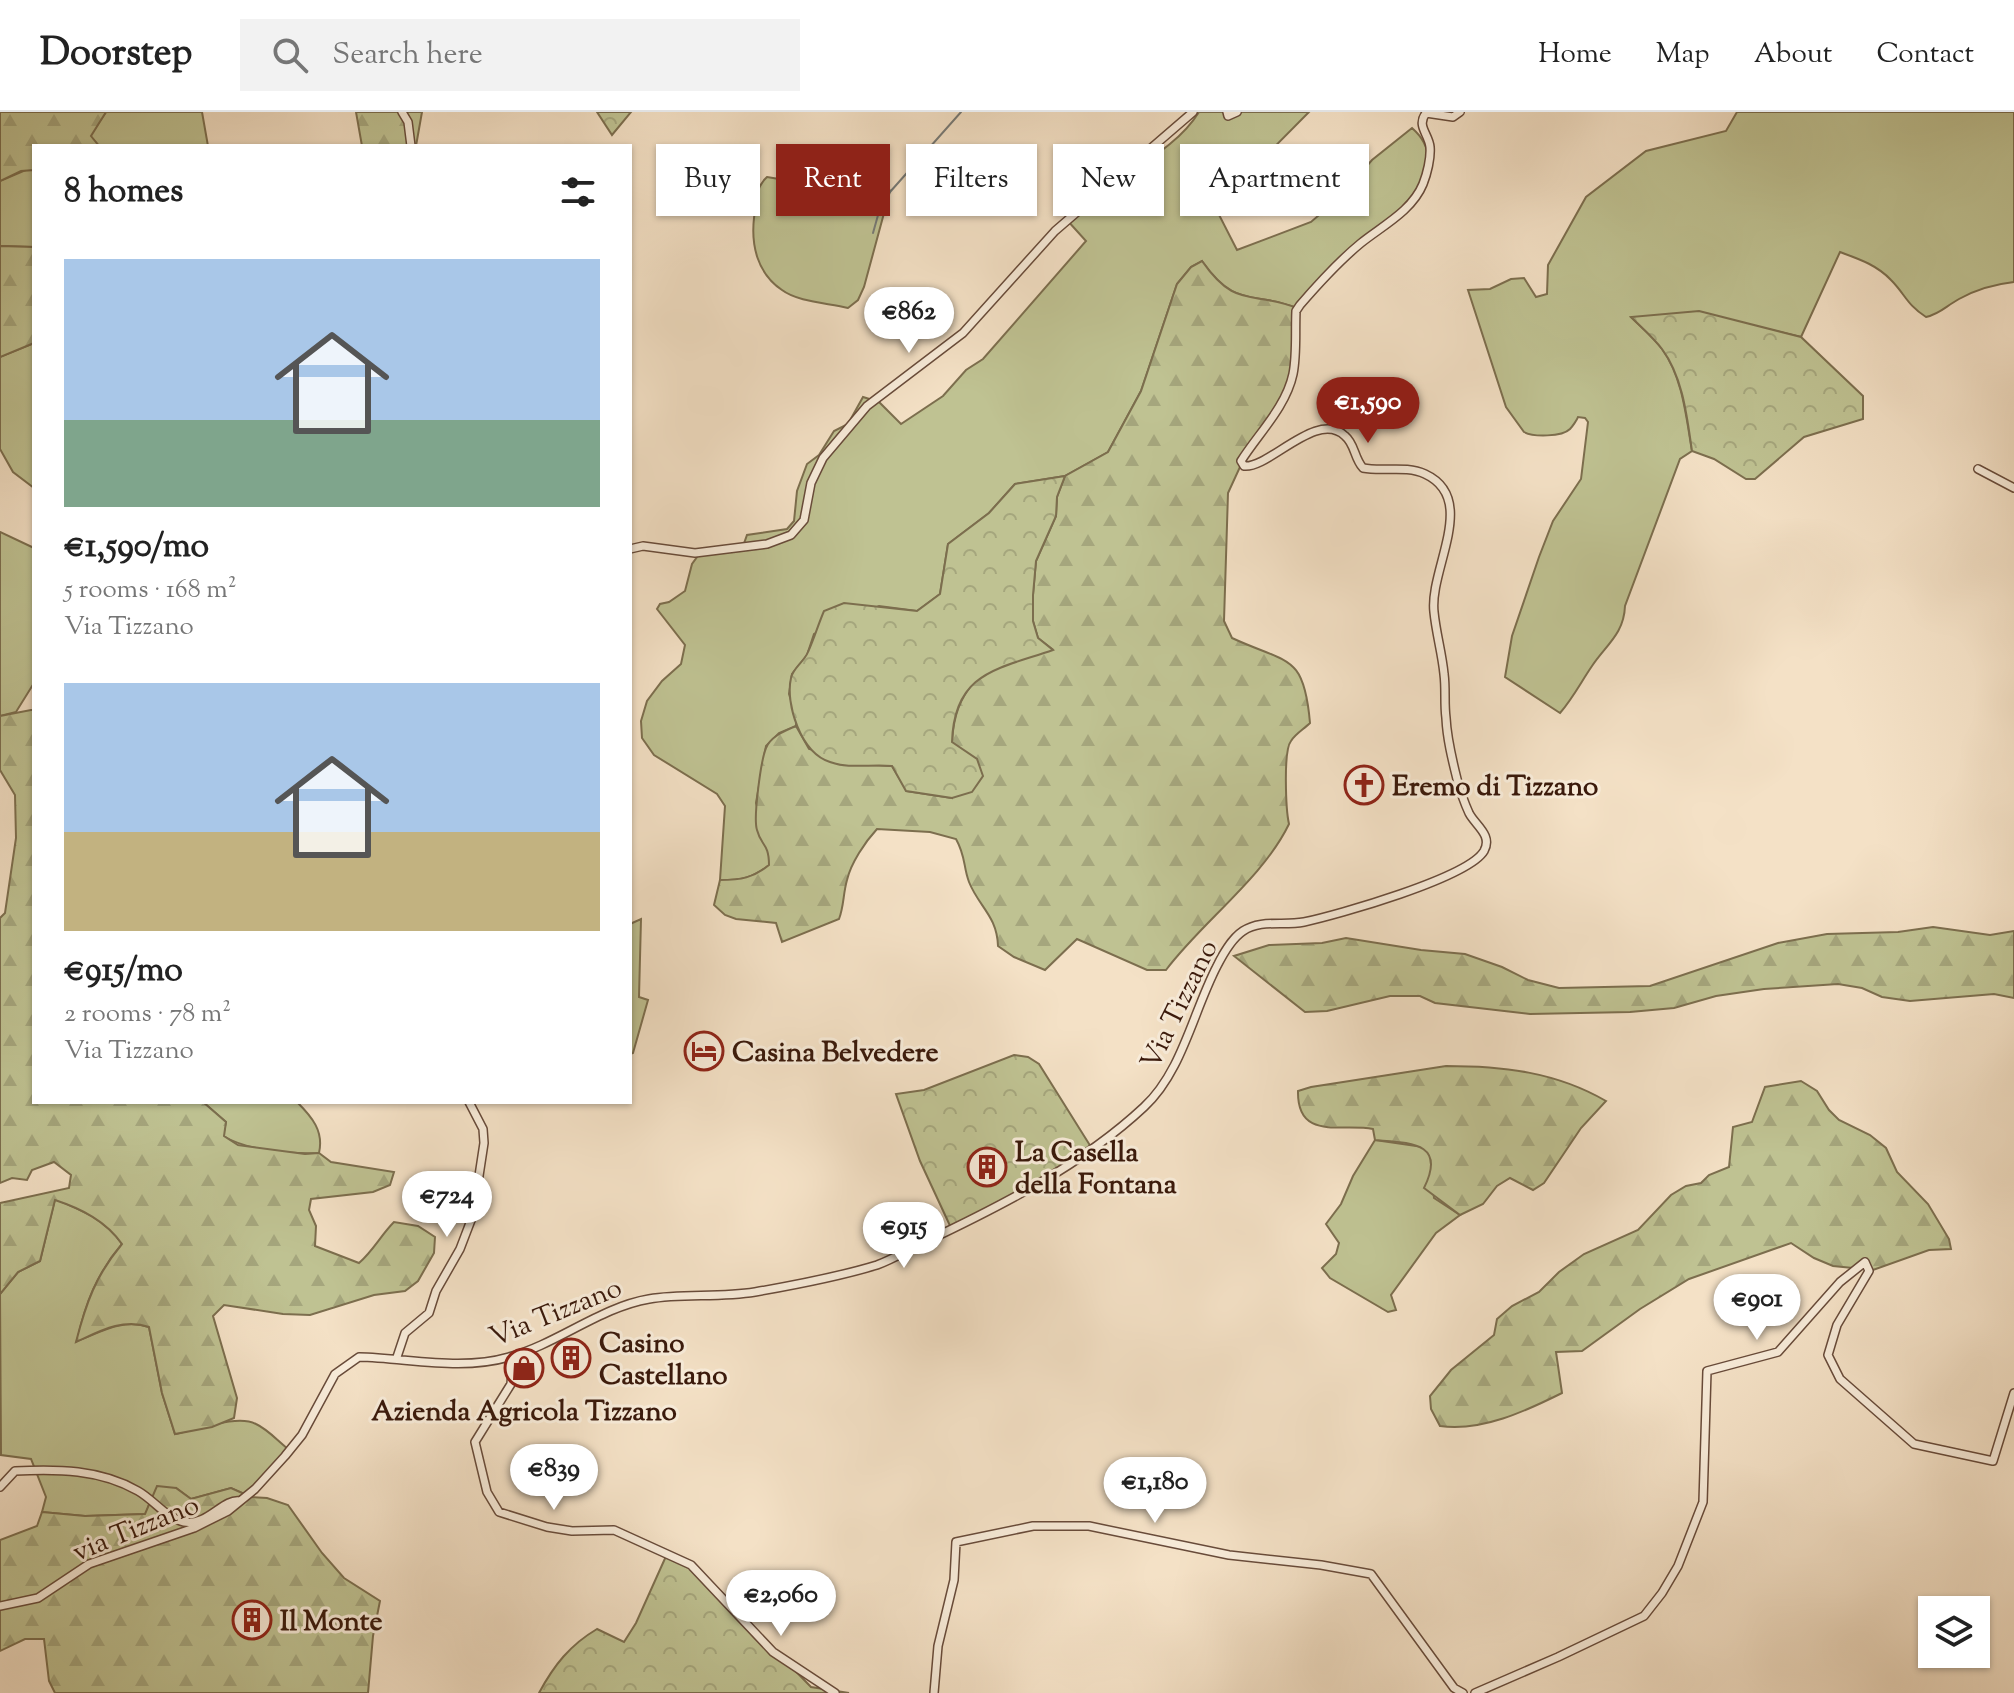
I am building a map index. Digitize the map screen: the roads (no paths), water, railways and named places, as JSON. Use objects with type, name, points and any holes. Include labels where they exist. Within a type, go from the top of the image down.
[{"type":"street","points":[[402,112],[408,122],[411,144]]},
{"type":"street","points":[[632,549],[643,546],[695,553],[767,544],[791,535],[804,520],[811,483],[823,458],[867,406],[963,333],[1055,231],[1193,112]]},
{"type":"street","points":[[1227,112],[1228,116],[1237,112]]},
{"type":"street","name":"Via Tizzano","points":[[240,1501],[255,1489],[302,1435],[335,1374],[359,1357],[488,1363],[513,1357],[643,1300],[749,1293],[879,1264],[987,1212],[1073,1161],[1124,1125],[1150,1102],[1171,1073],[1192,1020],[1224,953],[1236,936],[1257,924],[1301,923],[1387,899],[1450,873],[1485,850],[1487,840],[1468,812],[1453,762],[1446,722],[1444,668],[1434,610],[1436,582],[1450,522],[1447,493],[1420,473],[1363,468],[1354,456],[1347,437],[1331,429],[1299,439],[1254,466],[1244,466],[1241,461],[1283,402],[1295,354],[1296,311],[1359,244],[1391,222],[1420,190],[1430,148],[1422,125],[1426,113],[1453,117],[1460,112]]},
{"type":"street","points":[[1978,469],[2014,488]]},
{"type":"street","points":[[397,1357],[405,1333],[429,1313],[436,1291],[460,1249],[473,1215],[484,1143],[483,1129],[470,1104]]},
{"type":"street","points":[[1475,1693],[1644,1616],[1678,1566],[1703,1502],[1707,1371],[1778,1352],[1840,1282],[1865,1262],[1869,1271],[1837,1325],[1828,1355],[1840,1379],[1914,1444],[1993,1461],[2014,1393]]},
{"type":"street","points":[[513,1357],[511,1384],[475,1442],[487,1492],[499,1512],[547,1527],[572,1531],[614,1530],[691,1565],[773,1652],[835,1693]]},
{"type":"street","points":[[0,1487],[15,1471],[69,1470],[105,1477],[133,1488],[174,1519],[192,1523],[208,1517],[231,1500],[240,1501]]},
{"type":"street","name":"via Tizzano","points":[[0,1606],[38,1598],[89,1564],[212,1520],[240,1501]]},
{"type":"street","points":[[934,1693],[938,1646],[954,1580],[956,1542],[1033,1526],[1089,1526],[1229,1555],[1371,1574],[1454,1688],[1463,1693]]},
{"type":"waterway","points":[[873,233],[882,201],[961,112]]},
{"type":"place","name":"Eremo di Tizzano","points":[[1364,785]]},
{"type":"place","name":"Casina Belvedere","points":[[704,1051]]},
{"type":"place","name":"La Casella della Fontana","points":[[987,1167]]},
{"type":"place","name":"Casino Castellano","points":[[571,1358]]},
{"type":"place","name":"Azienda Agricola Tizzano","points":[[524,1368]]},
{"type":"place","name":"Il Monte","points":[[252,1620]]}]
